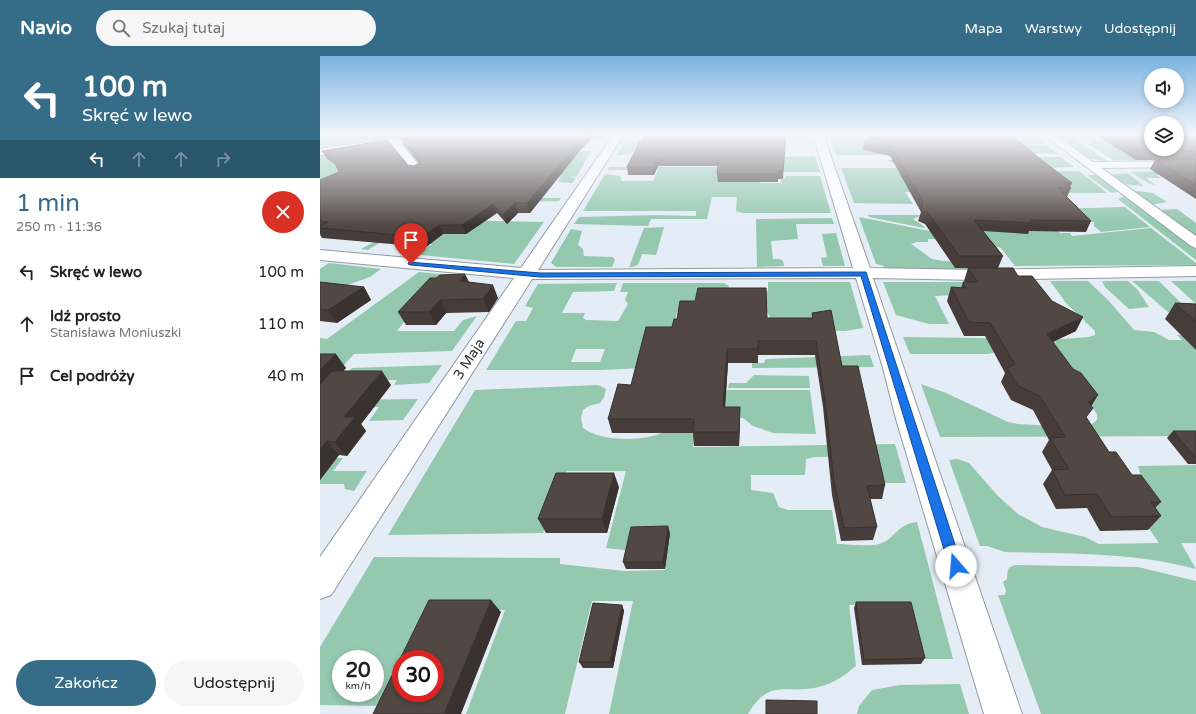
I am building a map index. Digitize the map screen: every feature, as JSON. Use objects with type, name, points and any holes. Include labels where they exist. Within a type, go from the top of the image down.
[{"type":"street","points":[[413,165],[417,170]]},
{"type":"street","name":"3 Maja","points":[[320,584],[598,165]]},
{"type":"street","points":[[828,165],[1003,714]]},
{"type":"street","points":[[1090,165],[1121,165]]},
{"type":"street","points":[[1090,165],[1196,243]]},
{"type":"street","points":[[320,255],[525,274],[978,275],[1196,271]]},
{"type":"green space","points":[[320,165],[422,168],[419,165],[583,165],[577,176],[569,177],[576,178],[572,183],[558,182],[561,177],[544,177],[452,198],[561,198],[559,201],[512,202],[448,220],[544,222],[514,264],[399,253],[402,250],[422,251],[432,244],[417,243],[408,225],[368,250],[361,249],[374,242],[358,215],[320,236]]},
{"type":"green space","points":[[731,165],[818,165],[820,172],[760,172],[760,183],[781,183],[781,180],[785,179],[786,176],[820,176],[831,213],[743,213],[736,211],[737,197],[712,197],[707,219],[651,219],[648,226],[574,224],[579,217],[656,215],[696,216],[696,211],[583,211],[605,174],[620,176],[622,181],[653,181],[658,170],[608,170],[609,167],[719,167]]},
{"type":"green space","points":[[895,165],[1071,165],[1074,167],[1041,168],[1033,171],[1079,171],[1107,193],[905,192],[913,204],[854,203],[841,168],[896,168],[899,172]]},
{"type":"green space","points":[[1180,171],[1171,175],[1157,175],[1161,178],[1146,178],[1155,185],[1150,184],[1131,172]]},
{"type":"green space","points":[[1127,173],[1144,186],[1122,184],[1110,175]]},
{"type":"green space","points":[[1087,175],[1097,175],[1119,191],[1111,193]]},
{"type":"green space","points":[[1130,190],[1153,193],[1167,202],[1151,205]]},
{"type":"green space","points":[[1125,196],[1196,249],[1196,260],[1118,199]]},
{"type":"green space","points":[[1125,207],[1150,227],[1101,232],[1094,226],[1094,222],[1077,221],[1054,209]]},
{"type":"green space","points":[[1177,209],[1196,223],[1196,237],[1159,210]]},
{"type":"green space","points":[[868,215],[923,215],[913,219],[925,227],[869,217]]},
{"type":"green space","points":[[859,217],[940,233],[978,232],[979,228],[975,221],[978,219],[1010,219],[1014,223],[1023,223],[1023,221],[1049,221],[1060,233],[1070,233],[1072,236],[1151,228],[1196,263],[1196,267],[1192,265],[1015,266],[1001,248],[974,239],[928,239],[928,242],[916,242],[911,244],[932,259],[969,262],[977,267],[977,272],[885,269],[884,266],[876,264]]},
{"type":"green space","points":[[832,218],[834,224],[796,224],[798,239],[771,241],[773,259],[780,259],[783,261],[784,266],[757,267],[756,219]]},
{"type":"green space","points":[[664,227],[656,255],[642,254],[637,265],[629,267],[644,228]]},
{"type":"green space","points":[[571,229],[582,231],[578,245],[583,249],[584,256],[613,257],[615,260],[612,267],[556,267],[551,263]]},
{"type":"green space","points":[[836,233],[845,266],[823,266],[821,258],[827,257],[822,234]]},
{"type":"green space","points":[[329,263],[381,269],[370,277],[331,291],[320,290],[320,269]]},
{"type":"green space","points":[[419,272],[451,275],[408,317],[397,331],[454,331],[463,320],[477,316],[452,351],[354,354],[344,365],[320,366],[320,338],[327,339]]},
{"type":"green space","points":[[1050,281],[1088,281],[1109,301],[1134,330],[1154,332],[1169,340],[1182,340],[1177,335],[1188,335],[1196,340],[1196,436],[940,437],[921,384],[946,393],[1008,422],[1018,424],[1087,428],[1097,420],[1097,414],[1072,380],[999,352],[987,354],[910,354],[903,337],[1063,339],[1089,337],[1095,335],[1095,331],[1066,303]]},
{"type":"green space","points":[[1102,281],[1128,281],[1137,289],[1149,307],[1129,309],[1105,287]]},
{"type":"green space","points":[[1132,281],[1159,281],[1196,318],[1184,312],[1168,312]]},
{"type":"green space","points":[[1171,281],[1196,281],[1196,304]]},
{"type":"green space","points":[[768,282],[850,282],[863,328],[845,331],[801,330],[771,319],[768,313],[748,300],[747,291],[768,291]]},
{"type":"green space","points":[[883,282],[967,282],[954,295],[935,296],[949,324],[929,324],[896,315]]},
{"type":"green space","points":[[617,283],[614,291],[573,292],[562,313],[585,313],[583,318],[586,320],[618,321],[628,304],[625,300],[628,292],[620,292],[623,283],[724,283],[729,286],[724,300],[694,300],[692,312],[677,312],[670,339],[725,390],[810,390],[816,434],[773,433],[753,426],[743,418],[724,418],[697,413],[693,447],[895,444],[906,483],[879,483],[873,457],[814,457],[806,459],[805,475],[751,475],[751,490],[773,493],[779,507],[788,510],[832,510],[837,544],[879,544],[889,539],[904,526],[917,522],[953,659],[924,659],[910,604],[849,605],[856,666],[834,681],[819,687],[807,689],[771,691],[764,695],[756,703],[748,714],[609,714],[633,601],[592,601],[565,714],[466,714],[505,610],[432,609],[407,650],[392,650],[392,682],[383,706],[320,705],[320,647],[374,557],[560,558],[560,564],[624,571],[665,570],[670,532],[630,532],[625,550],[606,548],[626,471],[567,471],[543,533],[388,535],[475,390],[598,385],[606,389],[604,397],[600,403],[589,406],[583,410],[581,418],[583,428],[591,433],[601,436],[624,439],[647,437],[666,431],[643,368],[601,370],[486,370],[516,321],[526,321],[533,308],[525,306],[538,284]],"holes":[[[576,349],[605,349],[600,362],[571,362]]]},
{"type":"green space","points":[[870,355],[874,367],[752,368],[752,363],[764,363],[767,359]]},
{"type":"green space","points":[[442,365],[429,383],[394,385],[397,380],[340,381],[352,368]]},
{"type":"green space","points":[[754,375],[809,376],[810,388],[728,388],[729,383],[746,383]]},
{"type":"green space","points":[[418,399],[403,420],[369,421],[379,407],[320,409],[320,400]]},
{"type":"green space","points":[[320,458],[343,458],[333,471],[367,471],[354,491],[345,489],[344,484],[320,484]]},
{"type":"green space","points":[[957,459],[969,463],[998,496],[1018,514],[1042,527],[1085,537],[1099,544],[1159,543],[1148,527],[1153,492],[1140,473],[1138,466],[1196,465],[1196,543],[1181,543],[1196,569],[1148,559],[1101,555],[1005,552],[987,546],[980,546],[949,460]]},
{"type":"green space","points":[[1015,565],[1138,567],[1196,581],[1196,714],[1041,714],[998,595],[1005,595],[1006,591],[1003,582],[1007,579],[1009,568]]},
{"type":"green space","points":[[960,684],[969,714],[857,714],[859,706],[872,690],[900,685]]},
{"type":"building","points":[[336,165],[408,165],[413,166],[416,165],[559,165],[527,203],[515,203],[503,215],[493,204],[462,225],[439,225],[422,237],[320,228],[320,226],[328,222],[320,221],[320,180],[339,172]]},
{"type":"building","points":[[628,165],[654,165],[653,167],[627,167]]},
{"type":"building","points":[[718,165],[784,165],[783,171],[778,171],[778,174],[717,174]]},
{"type":"building","points":[[901,165],[1048,165],[1072,183],[1064,183],[1071,188],[1058,188],[1091,221],[1030,220],[1032,223],[974,220],[1003,256],[959,256],[928,213],[921,211],[923,201]]},
{"type":"building","points":[[1164,165],[1196,165],[1196,185]]},
{"type":"building","points":[[968,268],[1013,268],[1018,276],[1032,276],[1052,301],[1083,317],[1047,334],[1073,369],[1081,373],[1098,395],[1088,402],[1093,408],[1086,417],[1109,452],[1116,452],[1132,475],[1141,475],[1161,502],[1151,502],[1161,516],[1112,517],[1097,494],[1065,495],[1052,470],[1069,469],[1050,438],[1065,437],[1040,396],[1018,386],[1007,368],[1015,364],[990,323],[969,322],[951,287],[966,288],[963,282],[978,282]]},
{"type":"building","points":[[465,274],[460,281],[493,285],[483,299],[440,300],[429,312],[398,312],[430,278],[436,278],[440,275]]},
{"type":"building","points":[[320,282],[364,287],[328,310],[320,309]]},
{"type":"building","points":[[698,288],[766,288],[767,318],[813,318],[812,313],[831,310],[842,366],[858,366],[885,485],[867,486],[877,527],[844,528],[834,481],[824,393],[816,341],[758,341],[758,349],[727,349],[723,407],[740,407],[739,432],[693,432],[694,419],[608,419],[618,384],[631,385],[646,327],[672,327],[674,319],[677,319],[680,301],[695,301]]},
{"type":"building","points":[[1175,303],[1196,304],[1196,322]]},
{"type":"building","points":[[320,354],[336,354],[320,370]]},
{"type":"building","points":[[332,371],[382,371],[344,417],[355,417],[335,442],[327,441],[320,449],[320,384]]},
{"type":"building","points":[[1173,431],[1196,431],[1196,457],[1195,457]]},
{"type":"building","points":[[556,473],[614,473],[602,519],[538,519]]},
{"type":"building","points":[[668,526],[663,562],[623,562],[631,527]]},
{"type":"building","points":[[429,600],[491,600],[444,714],[373,714],[379,702],[384,702],[384,692],[392,675],[392,702],[444,702],[444,650],[404,650]]},
{"type":"building","points":[[856,602],[911,602],[925,658],[864,660]]},
{"type":"building","points":[[593,603],[622,605],[610,662],[579,662]]},
{"type":"building","points":[[766,700],[817,701],[817,714],[766,714]]},
{"type":"route","points":[[411,264],[540,275],[864,274],[894,368],[908,419],[956,566]]}]
